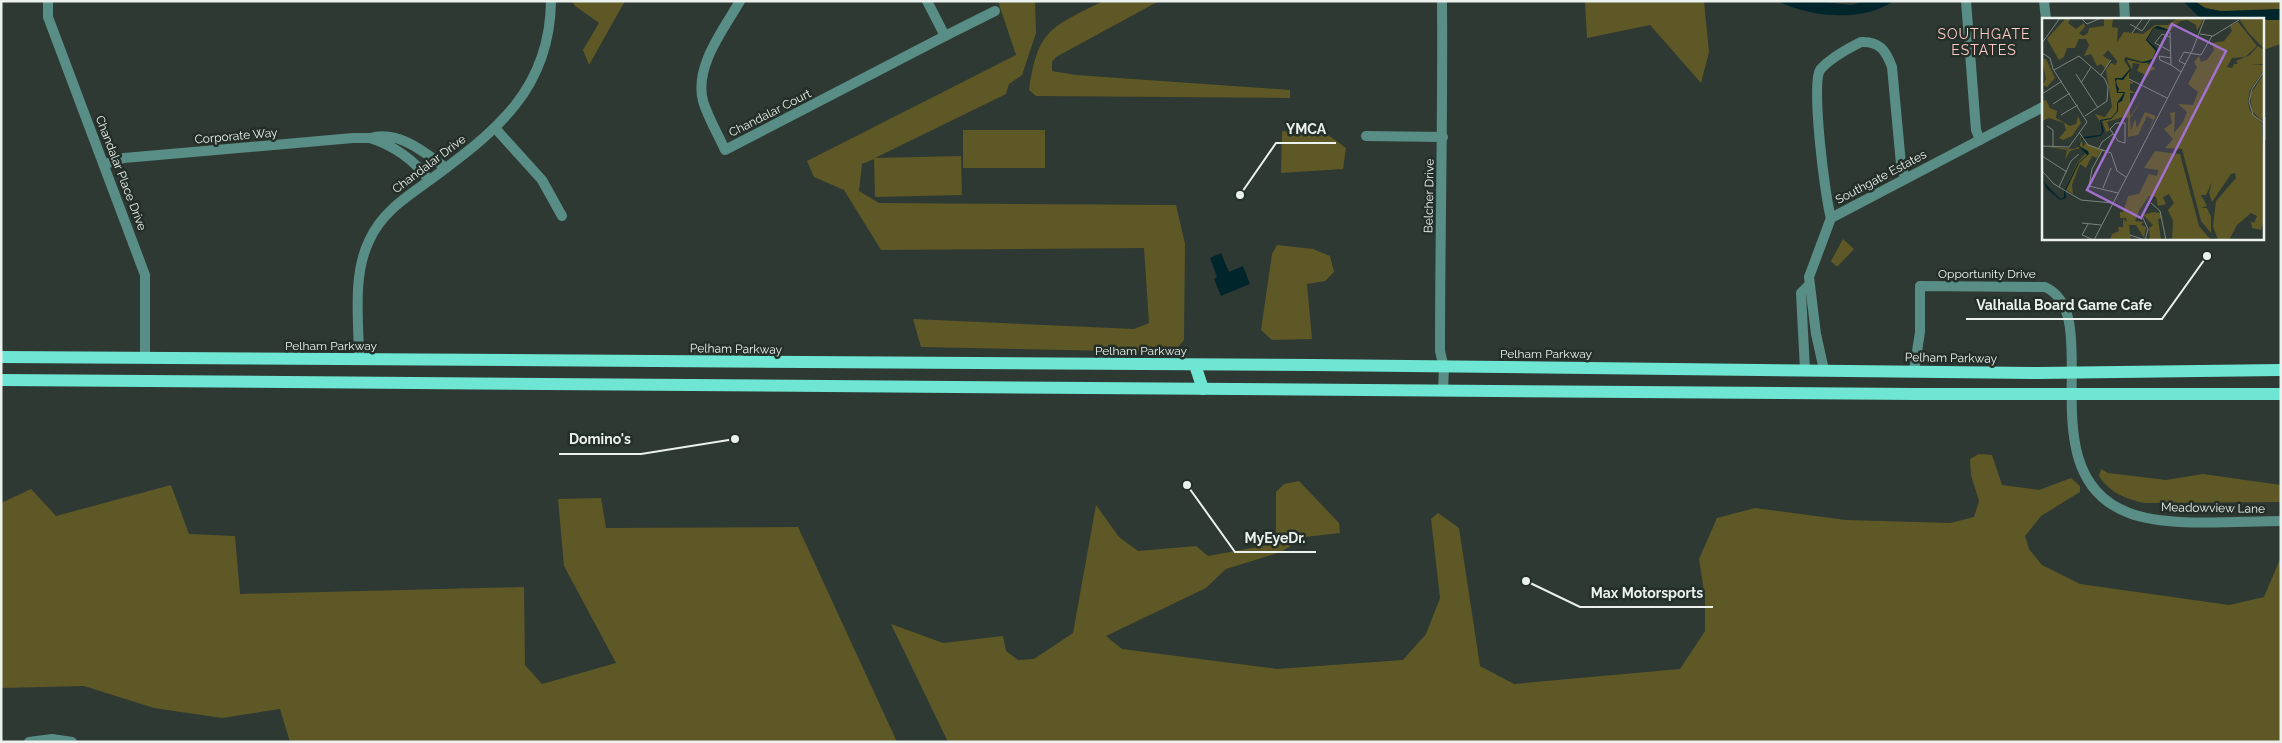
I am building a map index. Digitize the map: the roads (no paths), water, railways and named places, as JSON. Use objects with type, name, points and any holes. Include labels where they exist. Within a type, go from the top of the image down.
[{"type":"main road","name":"Pelham Parkway","points":[[2,358],[2072,372],[2281,370]]},
{"type":"main road","points":[[2,358],[5,380],[1583,392],[2281,394]]},
{"type":"main road","points":[[126,381],[128,358]]},
{"type":"main road","points":[[358,360],[359,383]]},
{"type":"main road","points":[[415,360],[417,383]]},
{"type":"main road","points":[[645,362],[646,385]]},
{"type":"main road","points":[[770,363],[770,386]]},
{"type":"main road","points":[[904,364],[904,387]]},
{"type":"main road","points":[[1195,366],[1202,389]]},
{"type":"main road","points":[[1392,390],[1393,367]]},
{"type":"main road","points":[[1517,391],[1518,368]]},
{"type":"main road","points":[[1583,392],[1584,368]]},
{"type":"main road","points":[[1824,370],[1825,392]]},
{"type":"street","name":"Chandalar Place Drive","points":[[48,1],[48,17],[145,274],[145,358]]},
{"type":"street","name":"Chandalar Drive","points":[[358,360],[359,297],[363,254],[377,226],[385,216],[495,128],[516,106],[536,76],[549,34],[552,1]]},
{"type":"street","name":"Chandalar Court","points":[[740,1],[708,61],[702,83],[705,107],[725,150],[995,11]]},
{"type":"street","points":[[927,1],[945,36]]},
{"type":"street","name":"Belcher Drive","points":[[1442,1],[1443,137],[1440,217],[1440,351],[1444,368],[1443,390]]},
{"type":"street","points":[[1966,1],[1976,130],[1980,140]]},
{"type":"street","points":[[2044,1],[2046,18]]},
{"type":"street","points":[[2124,1],[2125,18]]},
{"type":"street","points":[[1831,218],[1826,198],[1817,95],[1818,75],[1826,65],[1861,42],[1875,43],[1883,48],[1892,67],[1901,164],[1905,178]]},
{"type":"street","name":"Southgate Estates","points":[[1824,370],[1816,334],[1808,277],[1831,218],[2042,108]]},
{"type":"street","points":[[495,128],[542,180],[562,216]]},
{"type":"street","name":"Corporate Way","points":[[105,164],[134,157],[382,136],[396,137],[446,168]]},
{"type":"street","points":[[1366,136],[1443,137]]},
{"type":"street","name":"Corporate Way","points":[[370,138],[402,153],[415,163],[429,180]]},
{"type":"street","name":"Southgate Estates","points":[[1805,370],[1800,294],[1809,285]]},
{"type":"street","name":"Opportunity Drive","points":[[1914,371],[1920,332],[1920,286],[2040,286],[2057,294],[2066,309],[2072,372]]},
{"type":"street","name":"Meadowview Lane","points":[[2072,372],[2073,435],[2080,463],[2096,489],[2118,507],[2129,513],[2161,520],[2281,521]]},
{"type":"street","points":[[29,742],[52,739],[72,742]]},
{"type":"water","points":[[1777,1],[1814,1],[1851,5],[1866,1],[1894,1],[1867,13],[1836,15],[1805,11]]},
{"type":"water","points":[[2183,1],[2195,1],[2205,8],[2220,11],[2281,9],[2281,20],[2264,20],[2264,18],[2200,18]]},
{"type":"water","points":[[1221,253],[1229,272],[1243,266],[1250,284],[1221,296],[1214,279],[1217,277],[1210,258]]},
{"type":"place","name":"YMCA","points":[[1240,195]]},
{"type":"place","name":"Valhalla Board Game Cafe","points":[[2207,256]]},
{"type":"place","name":"Domino's","points":[[735,439]]},
{"type":"place","name":"MyEyeDr.","points":[[1187,485]]},
{"type":"place","name":"Max Motorsports","points":[[1526,581]]},
{"type":"district","name":"SOUTHGATE ESTATES","points":[[1984,42]]}]
